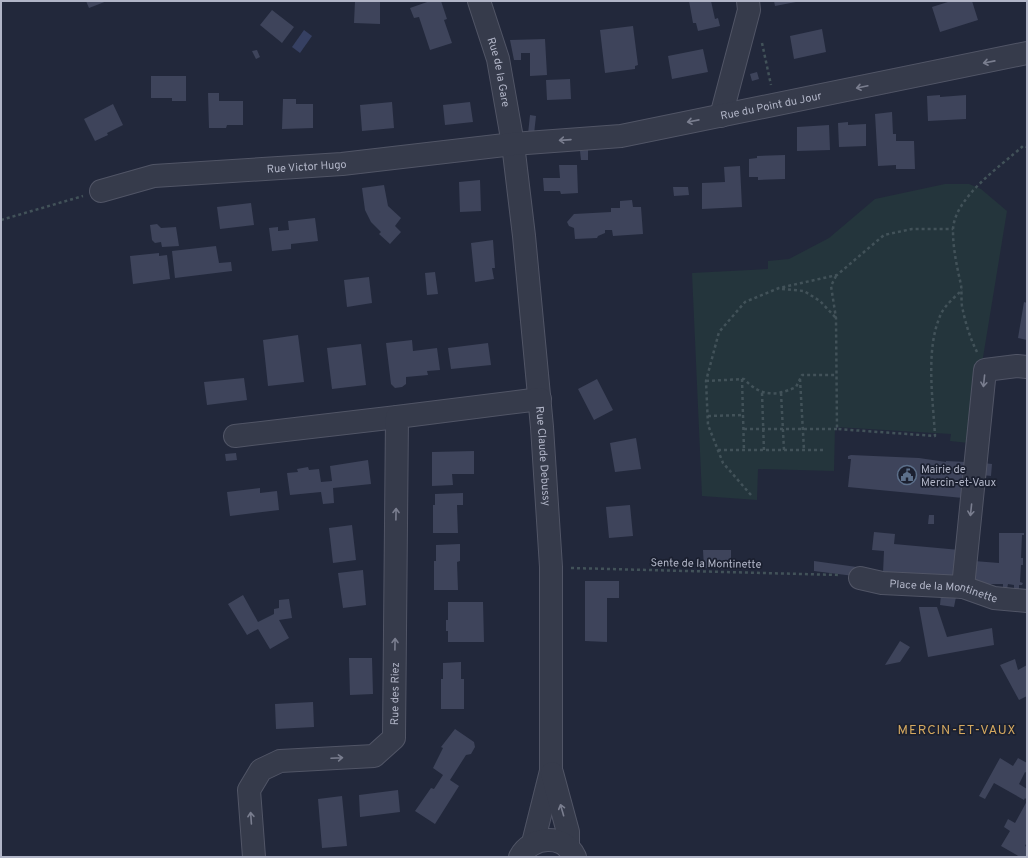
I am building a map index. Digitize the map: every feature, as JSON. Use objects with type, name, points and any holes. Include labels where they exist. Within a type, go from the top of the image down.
[{"type":"street","name":"Rue de la Gare","points":[[479,1],[498,59],[513,144]]},
{"type":"street","points":[[721,116],[749,10],[748,1]]},
{"type":"street","name":"Rue du Point du Jour","points":[[513,144],[621,136],[1027,53]]},
{"type":"street","name":"Rue Victor Hugo","points":[[101,191],[154,176],[342,164],[513,144]]},
{"type":"street","name":"Rue Claude Debussy","points":[[513,144],[540,399],[551,567],[551,771]]},
{"type":"street","points":[[963,587],[985,370],[1017,366],[1027,368]]},
{"type":"street","points":[[235,436],[540,399]]},
{"type":"street","name":"Rue des Riez","points":[[254,857],[249,790],[261,770],[280,761],[374,756],[394,738],[397,417]]},
{"type":"street","name":"Place de la Montinette","points":[[860,578],[882,583],[963,587],[994,598],[1027,601]]},
{"type":"street","points":[[526,850],[551,771]]},
{"type":"street","points":[[551,771],[568,832],[571,852]]},
{"type":"street","points":[[526,850],[542,840],[551,840],[571,852]]},
{"type":"path","points":[[761,40],[775,105]]},
{"type":"path","points":[[985,370],[969,336],[962,305],[962,290],[956,258],[953,229],[960,208],[972,191],[1023,146],[1027,147]]},
{"type":"path","points":[[1,220],[101,191]]},
{"type":"path","points":[[837,429],[836,318],[831,286],[837,275],[884,235],[912,229],[953,229]]},
{"type":"path","points":[[751,496],[723,463],[708,425],[706,381],[719,332],[745,302],[779,288],[837,275]]},
{"type":"path","points":[[779,288],[804,291],[820,301],[836,318]]},
{"type":"path","points":[[744,429],[837,429],[935,436],[932,353],[934,331],[942,312],[962,290]]},
{"type":"path","points":[[706,381],[742,379],[762,392],[781,393],[796,387],[802,375],[836,375]]},
{"type":"path","points":[[800,378],[804,450]]},
{"type":"path","points":[[742,379],[744,451]]},
{"type":"path","points":[[762,392],[764,451]]},
{"type":"path","points":[[781,393],[784,450]]},
{"type":"path","points":[[708,416],[744,415]]},
{"type":"path","points":[[718,450],[823,450]]},
{"type":"path","name":"Sente de la Montinette","points":[[551,567],[830,573],[860,578]]},
{"type":"shaded area","points":[[945,184],[969,184],[981,189],[1007,211],[969,443],[950,441],[951,434],[835,427],[834,471],[758,469],[757,500],[702,496],[692,273],[768,269],[768,261],[789,259],[829,238],[875,199]]},
{"type":"water","points":[[304,30],[312,36],[300,53],[292,47]]},
{"type":"building","points":[[86,1],[107,1],[89,8]]},
{"type":"building","points":[[355,1],[380,2],[380,24],[354,23]]},
{"type":"building","points":[[430,1],[441,1],[447,19],[444,20],[452,43],[430,50],[419,17],[414,18],[410,8]]},
{"type":"building","points":[[689,1],[711,1],[715,19],[718,18],[720,26],[698,31],[696,23],[693,23]]},
{"type":"building","points":[[774,1],[796,1],[796,2],[775,6]]},
{"type":"building","points":[[951,1],[972,1],[978,20],[940,32],[932,7]]},
{"type":"building","points":[[272,10],[294,27],[282,43],[260,25]]},
{"type":"building","points":[[633,26],[638,65],[635,66],[635,69],[605,73],[600,30]]},
{"type":"building","points":[[822,29],[826,52],[794,59],[790,36]]},
{"type":"building","points":[[545,39],[547,75],[530,76],[530,53],[521,53],[521,60],[514,60],[510,40]]},
{"type":"building","points":[[703,49],[708,72],[672,79],[668,56]]},
{"type":"building","points":[[257,50],[260,57],[256,59],[252,51]]},
{"type":"building","points":[[757,72],[759,79],[752,81],[750,74]]},
{"type":"building","points":[[151,76],[186,76],[186,101],[172,101],[172,98],[151,98]]},
{"type":"building","points":[[570,79],[571,99],[547,100],[546,80]]},
{"type":"building","points":[[208,93],[219,93],[219,101],[243,101],[243,125],[227,125],[226,128],[209,128]]},
{"type":"building","points":[[940,95],[940,97],[966,95],[966,119],[928,121],[927,96]]},
{"type":"building","points":[[283,99],[296,99],[296,104],[313,104],[313,128],[282,129]]},
{"type":"building","points":[[392,102],[394,128],[362,131],[360,105]]},
{"type":"building","points":[[470,102],[473,122],[445,125],[443,105]]},
{"type":"building","points":[[113,104],[123,125],[107,133],[108,135],[95,141],[84,119]]},
{"type":"building","points":[[892,112],[893,134],[896,134],[896,141],[914,141],[915,169],[896,169],[896,165],[878,166],[875,114]]},
{"type":"building","points":[[530,115],[536,116],[534,134],[528,134]]},
{"type":"building","points":[[848,122],[848,125],[866,124],[866,146],[839,147],[838,123]]},
{"type":"building","points":[[829,125],[830,150],[797,151],[797,127]]},
{"type":"building","points":[[588,150],[588,160],[581,160],[580,151]]},
{"type":"building","points":[[785,155],[785,179],[758,180],[758,177],[749,177],[749,159],[757,158],[757,156]]},
{"type":"building","points":[[559,165],[577,165],[578,193],[561,194],[560,191],[544,191],[543,178],[560,178]]},
{"type":"building","points":[[740,166],[742,207],[702,209],[702,183],[725,182],[724,167]]},
{"type":"building","points":[[480,180],[481,211],[460,212],[459,182]]},
{"type":"building","points":[[384,185],[388,206],[401,218],[395,226],[401,232],[390,244],[379,234],[381,232],[371,222],[365,210],[362,188]]},
{"type":"building","points":[[673,187],[688,187],[689,195],[674,196]]},
{"type":"building","points":[[632,200],[633,207],[641,207],[643,234],[613,236],[612,230],[605,230],[605,233],[597,238],[575,239],[574,228],[569,226],[567,222],[574,214],[611,212],[611,208],[620,208],[620,201]]},
{"type":"building","points":[[251,203],[254,225],[220,229],[217,207]]},
{"type":"building","points":[[315,218],[318,241],[291,244],[291,249],[272,251],[269,228],[278,227],[278,231],[289,230],[288,221]]},
{"type":"building","points":[[157,224],[161,228],[176,227],[179,246],[162,247],[161,242],[155,243],[152,240],[150,225]]},
{"type":"building","points":[[493,240],[495,268],[492,268],[494,279],[475,282],[471,243]]},
{"type":"building","points":[[216,246],[219,263],[231,262],[232,271],[175,278],[172,251]]},
{"type":"building","points":[[159,253],[159,256],[167,255],[170,279],[133,284],[130,256]]},
{"type":"building","points":[[435,272],[438,294],[427,295],[425,273]]},
{"type":"building","points":[[369,277],[372,303],[347,307],[344,280]]},
{"type":"building","points":[[1024,302],[1027,303],[1027,340],[1018,338]]},
{"type":"building","points":[[298,335],[304,382],[268,386],[263,340]]},
{"type":"building","points":[[412,340],[413,351],[437,348],[440,370],[427,371],[428,375],[406,377],[406,384],[402,387],[395,388],[391,384],[386,343]]},
{"type":"building","points":[[488,343],[491,365],[451,369],[448,348]]},
{"type":"building","points":[[361,344],[366,385],[332,389],[327,348]]},
{"type":"building","points":[[244,378],[247,400],[207,405],[204,382]]},
{"type":"building","points":[[597,379],[613,410],[594,420],[578,389]]},
{"type":"building","points":[[636,438],[641,469],[615,472],[610,443]]},
{"type":"building","points":[[474,451],[474,474],[452,474],[453,485],[432,486],[432,452]]},
{"type":"building","points":[[236,453],[237,460],[226,461],[225,454]]},
{"type":"building","name":"Mairie de Mercin-et-Vaux","points":[[848,456],[919,458],[946,462],[966,462],[963,498],[848,487],[851,459],[848,459]]},
{"type":"building","points":[[368,460],[371,484],[333,488],[334,503],[323,504],[321,492],[290,495],[287,473],[298,472],[297,469],[308,467],[309,470],[319,469],[321,482],[332,481],[330,466]]},
{"type":"building","points":[[983,463],[992,464],[991,476],[982,475]]},
{"type":"building","points":[[260,488],[260,493],[277,491],[279,510],[230,516],[227,492]]},
{"type":"building","points":[[463,493],[463,505],[457,505],[458,533],[433,533],[433,505],[435,505],[435,494]]},
{"type":"building","points":[[630,505],[633,536],[609,538],[606,507]]},
{"type":"building","points":[[929,515],[934,515],[934,524],[928,524]]},
{"type":"building","points":[[352,525],[356,560],[333,563],[329,528]]},
{"type":"building","points":[[874,532],[895,534],[894,544],[960,550],[957,580],[883,573],[884,551],[872,550]]},
{"type":"building","points":[[999,533],[1024,533],[1024,535],[1022,535],[1021,558],[1023,558],[1023,565],[1021,565],[1020,582],[1023,583],[1022,585],[1019,585],[1019,589],[1014,589],[1014,585],[1008,584],[1007,589],[1003,588],[1003,584],[981,584],[981,582],[975,581],[975,584],[974,561],[999,563]]},
{"type":"building","points":[[460,544],[460,561],[457,562],[458,590],[434,590],[434,561],[436,561],[436,545]]},
{"type":"building","points":[[703,550],[731,550],[731,569],[704,568]]},
{"type":"building","points":[[814,561],[864,568],[862,577],[814,571]]},
{"type":"building","points":[[738,562],[745,562],[745,569],[738,569]]},
{"type":"building","points":[[363,570],[366,605],[343,608],[338,573]]},
{"type":"building","points":[[585,581],[619,581],[619,598],[607,598],[607,642],[585,641]]},
{"type":"building","points":[[243,595],[258,622],[274,614],[274,609],[279,608],[279,600],[289,599],[292,618],[279,620],[289,638],[270,649],[258,629],[247,635],[228,604]]},
{"type":"building","points":[[941,595],[956,597],[954,607],[940,605]]},
{"type":"building","points":[[448,602],[483,602],[484,642],[448,642],[446,620],[448,620]]},
{"type":"building","points":[[919,607],[937,607],[947,637],[992,628],[994,645],[928,657]]},
{"type":"building","points":[[900,641],[910,647],[900,662],[885,665]]},
{"type":"building","points":[[349,658],[372,658],[373,694],[350,695]]},
{"type":"building","points":[[1015,659],[1018,670],[1027,665],[1027,696],[1019,700],[1000,665]]},
{"type":"building","points":[[461,662],[461,679],[464,679],[464,709],[441,709],[441,679],[443,679],[443,663]]},
{"type":"building","points":[[313,702],[314,727],[276,729],[275,704]]},
{"type":"building","points":[[455,729],[474,742],[475,747],[471,754],[466,755],[450,780],[459,786],[435,824],[415,811],[431,788],[434,789],[443,775],[433,768],[443,748],[441,747]]},
{"type":"building","points":[[1000,758],[1013,766],[1018,758],[1027,763],[1027,773],[1025,772],[1019,784],[1027,789],[1027,800],[1025,798],[1024,800],[994,783],[985,799],[979,796]]},
{"type":"building","points":[[398,790],[400,812],[360,817],[359,795]]},
{"type":"building","points":[[342,796],[347,846],[322,848],[318,799]]},
{"type":"building","points":[[1027,801],[1027,842],[1025,846],[1027,847],[1027,855],[1026,857],[1020,857],[1001,846],[1010,831],[1004,827],[1008,819],[1015,823]]},
{"type":"place","name":"Mairie de Mercin-et-Vaux","points":[[907,475]]},
{"type":"district","name":"MERCIN-ET-VAUX","points":[[957,729]]}]
